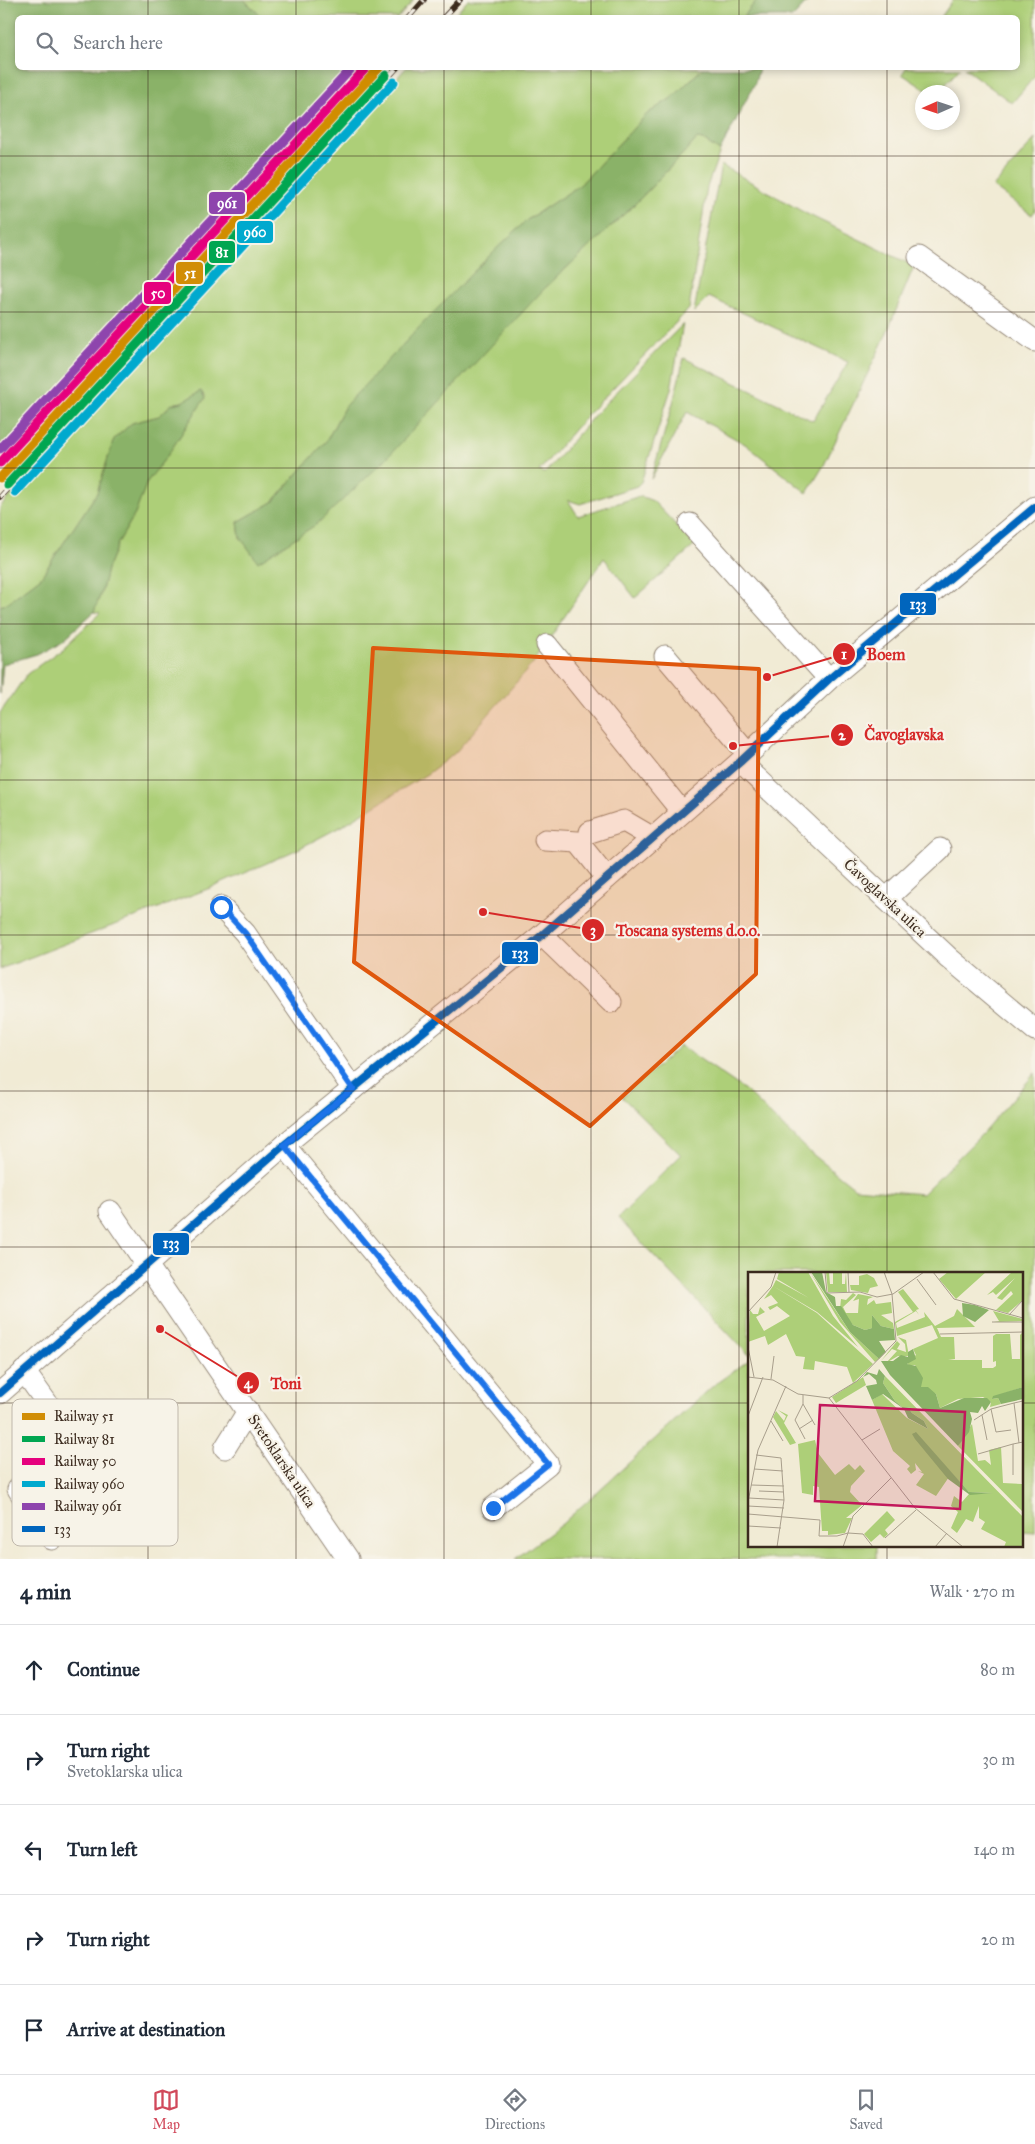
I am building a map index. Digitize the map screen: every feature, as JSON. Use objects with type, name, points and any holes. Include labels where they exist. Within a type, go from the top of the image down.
[{"type":"street","points":[[919,257],[1035,341]]},
{"type":"street","points":[[0,1393],[284,1145],[542,935],[744,758],[829,679],[1035,507]]},
{"type":"street","points":[[690,524],[829,679]]},
{"type":"street","points":[[547,644],[682,812]]},
{"type":"street","name":"Čavoglavska ulica","points":[[666,656],[744,758],[886,899],[949,958],[1035,1030]]},
{"type":"street","points":[[590,832],[624,821],[653,838]]},
{"type":"street","points":[[545,840],[578,842],[607,878]]},
{"type":"street","points":[[886,899],[940,849]]},
{"type":"street","points":[[221,907],[245,933],[353,1089]]},
{"type":"street","points":[[542,935],[611,1002]]},
{"type":"street","points":[[284,1145],[548,1464],[493,1508]]},
{"type":"street","name":"Svetoklarska ulica","points":[[110,1211],[348,1559]]},
{"type":"street","points":[[24,1371],[44,1399]]},
{"type":"street","points":[[225,1448],[248,1411]]},
{"type":"highlighted area","points":[[373,648],[759,669],[756,974],[590,1126],[354,962]]},
{"type":"green space","points":[[0,0],[244,0],[260,15],[15,15],[15,70],[353,70],[0,449]]},
{"type":"green space","points":[[244,0],[414,0],[401,15],[260,15]]},
{"type":"green space","points":[[468,0],[757,0],[745,15],[455,15]]},
{"type":"green space","points":[[757,0],[809,0],[795,15],[745,15]]},
{"type":"green space","points":[[953,0],[1035,0],[1035,76],[1012,103],[967,70],[1020,70],[1020,15],[942,15]]},
{"type":"green space","points":[[404,70],[701,70],[673,97],[647,114],[580,185],[527,220],[345,406],[327,440],[273,502],[238,522],[240,538],[544,289],[637,202],[697,139],[703,140],[720,151],[707,187],[689,309],[586,416],[539,471],[545,473],[598,411],[683,324],[671,389],[641,482],[637,486],[580,504],[568,500],[578,516],[640,496],[653,501],[695,545],[635,598],[604,558],[534,662],[455,753],[427,774],[340,827],[298,849],[218,885],[0,969],[0,713],[27,674],[63,648],[100,613],[94,612],[107,569],[118,543],[135,514],[147,481],[167,456],[205,397],[201,391],[182,402],[172,404],[159,416],[132,423],[114,439],[97,493],[41,577],[6,604],[0,606],[0,507]]},
{"type":"green space","points":[[701,70],[758,70],[755,83],[720,151],[703,140],[697,139],[637,202],[544,289],[385,460],[317,524],[258,562],[240,537],[238,522],[273,502],[327,440],[345,406],[495,250],[527,220],[580,185],[647,114],[673,97]]},
{"type":"green space","points":[[905,70],[958,70],[945,85],[918,85],[902,74]]},
{"type":"green space","points":[[1035,139],[1035,210],[1032,215],[993,187]]},
{"type":"green space","points":[[721,165],[805,213],[914,266],[886,335],[824,465],[807,493],[745,444],[687,412],[651,479],[684,358],[813,421],[848,362],[709,297],[694,312]]},
{"type":"green space","points":[[201,391],[205,398],[167,456],[147,482],[135,514],[118,543],[107,569],[94,612],[63,640],[37,654],[3,664],[0,694],[0,606],[6,604],[41,577],[97,493],[114,439],[132,423],[159,416],[172,404],[182,402]]},
{"type":"green space","points":[[681,1046],[745,1090],[806,1149],[855,1188],[922,1194],[983,1133],[1035,1073],[1035,1532],[1022,1531],[1022,1272],[748,1272],[748,1354],[618,1218],[681,1155],[622,1097]]},
{"type":"green space","points":[[748,1361],[748,1546],[876,1546],[876,1559],[515,1559],[562,1524],[714,1385]]},
{"type":"railway","points":[[411,15],[424,0]]},
{"type":"railway","points":[[446,15],[460,0]]},
{"type":"railway","points":[[0,460],[360,70]]},
{"type":"railway","points":[[0,497],[395,70]]},
{"type":"rail line","name":"961","points":[[0,449],[350,70]]},
{"type":"rail line","name":"50","points":[[0,463],[364,70]]},
{"type":"rail line","name":"51","points":[[0,478],[377,70]]},
{"type":"rail line","name":"81","points":[[7,485],[386,75]]},
{"type":"rail line","name":"960","points":[[15,492],[394,82]]},
{"type":"transit line","name":"133","points":[[0,1393],[284,1145],[542,935],[740,762],[829,679],[1035,507]]},
{"type":"place","name":"Boem","points":[[767,677]]},
{"type":"place","name":"Čavoglavska","points":[[733,746]]},
{"type":"place","name":"Toscana systems d.o.o.","points":[[483,912]]},
{"type":"place","name":"Toni","points":[[160,1329]]},
{"type":"route","points":[[221,907],[245,933],[353,1089],[284,1145],[548,1464],[493,1508]]}]
